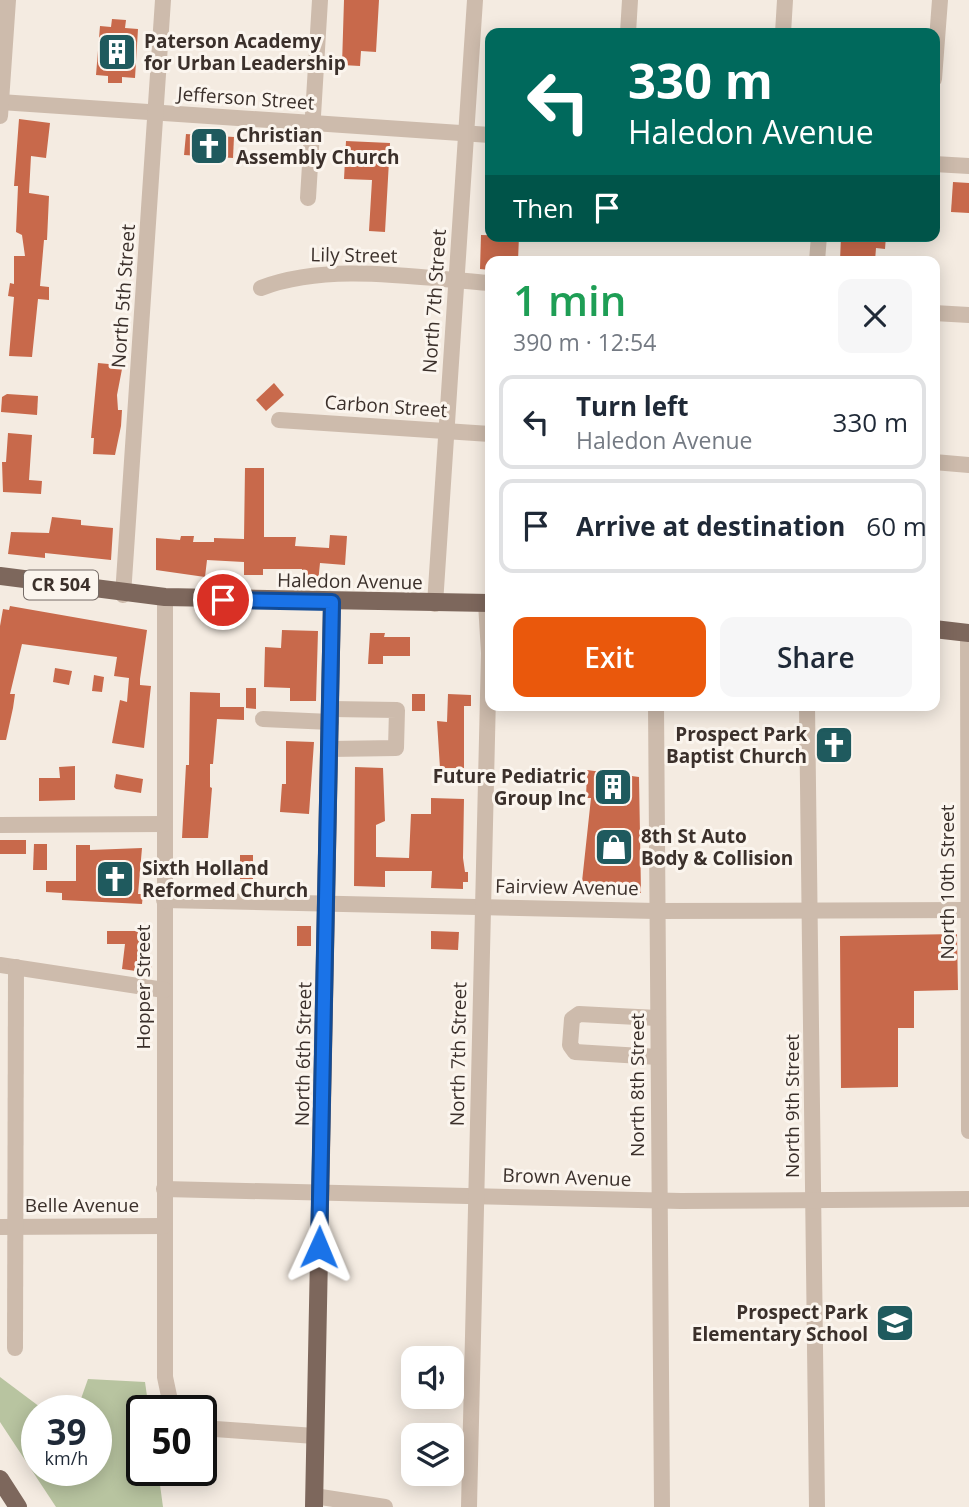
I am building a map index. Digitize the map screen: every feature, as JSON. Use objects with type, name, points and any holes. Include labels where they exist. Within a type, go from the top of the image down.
[{"type":"main road","name":"Haledon Avenue","points":[[0,576],[123,594],[165,597],[485,603]]},
{"type":"main road","name":"North 6th Street","points":[[314,1502],[332,602]]},
{"type":"main road","points":[[940,630],[969,633]]},
{"type":"main road","points":[[0,1479],[18,1507]]},
{"type":"street","points":[[0,116],[8,0]]},
{"type":"street","name":"North 5th Street","points":[[123,594],[163,0]]},
{"type":"street","points":[[308,198],[320,0]]},
{"type":"street","name":"North 7th Street","points":[[435,604],[475,0]]},
{"type":"street","points":[[628,28],[630,0]]},
{"type":"street","points":[[783,28],[785,0]]},
{"type":"street","points":[[938,28],[940,0]]},
{"type":"street","name":"Jefferson Street","points":[[0,102],[485,135]]},
{"type":"street","points":[[940,164],[969,166]]},
{"type":"street","name":"Lily Street","points":[[261,288],[298,276],[332,272],[485,283]]},
{"type":"street","points":[[940,313],[969,315]]},
{"type":"street","name":"Carbon Street","points":[[279,419],[485,434]]},
{"type":"street","points":[[940,463],[969,465]]},
{"type":"street","name":"Hopper Street","points":[[165,597],[164,1226],[165,1377],[169,1395]]},
{"type":"street","name":"North 10th Street","points":[[969,633],[969,1131]]},
{"type":"street","points":[[263,719],[397,710],[396,748],[330,749]]},
{"type":"street","name":"North 7th Street","points":[[469,1507],[487,711]]},
{"type":"street","name":"North 8th Street","points":[[656,711],[662,1507]]},
{"type":"street","name":"North 9th Street","points":[[807,711],[812,912],[817,1507]]},
{"type":"street","points":[[0,825],[164,824]]},
{"type":"street","name":"Fairview Avenue","points":[[164,900],[656,911],[968,910]]},
{"type":"street","points":[[15,1348],[8,1227],[8,966],[164,990]]},
{"type":"street","points":[[657,1018],[579,1014],[572,1019],[570,1045],[575,1052],[658,1057]]},
{"type":"street","name":"Brown Avenue","points":[[164,1189],[658,1201],[969,1199]]},
{"type":"street","name":"Belle Avenue","points":[[8,1227],[164,1226]]},
{"type":"street","points":[[217,1429],[315,1436]]},
{"type":"street","points":[[314,1502],[385,1507]]},
{"type":"green space","points":[[0,1377],[24,1395],[21,1395],[21,1454],[0,1422]]},
{"type":"green space","points":[[88,1379],[145,1382],[147,1395],[126,1395],[126,1486],[160,1486],[163,1507],[56,1507],[42,1486],[112,1486],[112,1395],[82,1395]]},
{"type":"building","points":[[344,0],[379,0],[376,52],[361,51],[360,66],[342,65]]},
{"type":"building","name":"Paterson Academy for Urban Leadership","points":[[112,19],[126,20],[125,28],[138,29],[135,78],[122,77],[122,83],[108,83],[108,76],[96,75],[100,26],[111,27]]},
{"type":"building","points":[[19,119],[50,123],[46,158],[31,156],[29,193],[49,196],[47,240],[44,240],[40,286],[49,287],[49,300],[38,299],[32,357],[9,356],[14,297],[8,296],[10,283],[14,284],[14,256],[25,256],[22,235],[16,232],[18,186],[14,186]]},
{"type":"building","name":"Christian Assembly Church","points":[[186,134],[234,137],[233,158],[184,155]]},
{"type":"building","points":[[346,141],[390,143],[385,232],[369,231],[372,180],[344,179]]},
{"type":"building","points":[[953,182],[969,183],[969,213],[951,212]]},
{"type":"building","points":[[481,235],[485,235],[485,242],[519,242],[518,256],[485,256],[485,270],[480,269]]},
{"type":"building","points":[[841,242],[886,242],[885,249],[876,248],[875,256],[840,256]]},
{"type":"building","points":[[98,363],[119,365],[122,369],[117,395],[118,410],[122,410],[121,426],[115,455],[93,454],[94,438],[91,438]]},
{"type":"building","points":[[274,383],[284,395],[266,411],[256,400]]},
{"type":"building","points":[[7,394],[38,396],[37,415],[1,412],[2,397]]},
{"type":"building","points":[[8,433],[32,435],[29,480],[42,481],[41,494],[3,492],[2,462],[6,462]]},
{"type":"building","points":[[245,468],[264,468],[264,537],[296,537],[295,546],[329,548],[330,535],[347,536],[345,565],[320,563],[318,583],[302,582],[302,569],[263,569],[263,575],[244,575],[244,562],[207,560],[205,577],[156,570],[156,538],[180,540],[181,536],[194,536],[193,542],[214,542],[214,538],[244,539]]},
{"type":"building","points":[[52,517],[81,520],[81,525],[113,528],[111,560],[45,553],[45,558],[8,554],[11,532],[49,533]]},
{"type":"building","points":[[10,606],[147,630],[140,679],[140,685],[151,686],[144,748],[112,743],[120,700],[127,702],[129,678],[114,676],[117,657],[22,644],[10,694],[15,694],[6,740],[0,740],[0,626],[3,609],[9,610]]},
{"type":"building","points":[[282,630],[318,631],[316,701],[290,701],[290,688],[264,687],[265,647],[281,648]]},
{"type":"building","points":[[370,633],[385,633],[384,637],[410,637],[410,656],[383,656],[383,664],[368,664]]},
{"type":"building","points":[[55,668],[72,671],[69,685],[53,682]]},
{"type":"building","points":[[94,675],[104,677],[102,692],[92,691]]},
{"type":"building","points":[[246,688],[256,688],[256,709],[246,708]]},
{"type":"building","points":[[190,692],[220,693],[220,707],[244,707],[244,720],[217,719],[213,764],[210,764],[212,788],[208,838],[182,838],[186,765],[189,765]]},
{"type":"building","points":[[412,694],[425,694],[425,711],[412,711]]},
{"type":"building","points":[[448,694],[471,695],[471,706],[464,706],[464,768],[440,768],[437,721],[447,722]]},
{"type":"building","points":[[286,741],[314,742],[309,814],[280,812],[282,784],[286,784]]},
{"type":"building","points":[[75,766],[75,800],[39,801],[39,778],[60,778],[59,767]]},
{"type":"building","points":[[355,767],[383,768],[385,821],[376,825],[376,857],[409,858],[411,814],[431,814],[431,798],[464,799],[463,858],[468,882],[463,882],[463,889],[431,888],[432,871],[385,871],[385,887],[354,886]]},
{"type":"building","name":"8th St Auto Body & Collision","points":[[587,770],[639,777],[641,893],[581,891],[591,798],[586,798]]},
{"type":"building","points":[[116,774],[143,779],[141,793],[116,789]]},
{"type":"building","points":[[0,840],[26,840],[26,854],[0,854]]},
{"type":"building","points":[[34,844],[47,844],[47,870],[33,870]]},
{"type":"building","name":"Sixth Holland Reformed Church","points":[[76,845],[90,845],[90,850],[142,848],[138,894],[143,894],[142,904],[62,900],[62,893],[46,892],[46,881],[76,881]]},
{"type":"building","points":[[240,855],[253,855],[253,879],[240,879]]},
{"type":"building","points":[[297,926],[311,926],[311,946],[297,946]]},
{"type":"building","points":[[107,931],[144,931],[144,958],[153,959],[150,973],[122,969],[125,944],[107,944]]},
{"type":"building","points":[[431,931],[459,932],[458,950],[431,949]]},
{"type":"building","points":[[957,934],[958,990],[914,991],[914,1028],[898,1028],[898,1087],[841,1088],[840,936]]},
{"type":"place","name":"Paterson Academy for Urban Leadership","points":[[117,52]]},
{"type":"place","name":"Christian Assembly Church","points":[[209,146]]},
{"type":"place","name":"Prospect Park Baptist Church","points":[[834,745]]},
{"type":"place","name":"Future Pediatric Group Inc","points":[[613,787]]},
{"type":"place","name":"8th St Auto Body & Collision","points":[[614,847]]},
{"type":"place","name":"Sixth Holland Reformed Church","points":[[115,879]]},
{"type":"place","name":"Prospect Park Elementary School","points":[[895,1323]]},
{"type":"route","points":[[223,600],[332,602],[332,709],[325,902],[324,1086],[319,1247]]}]
